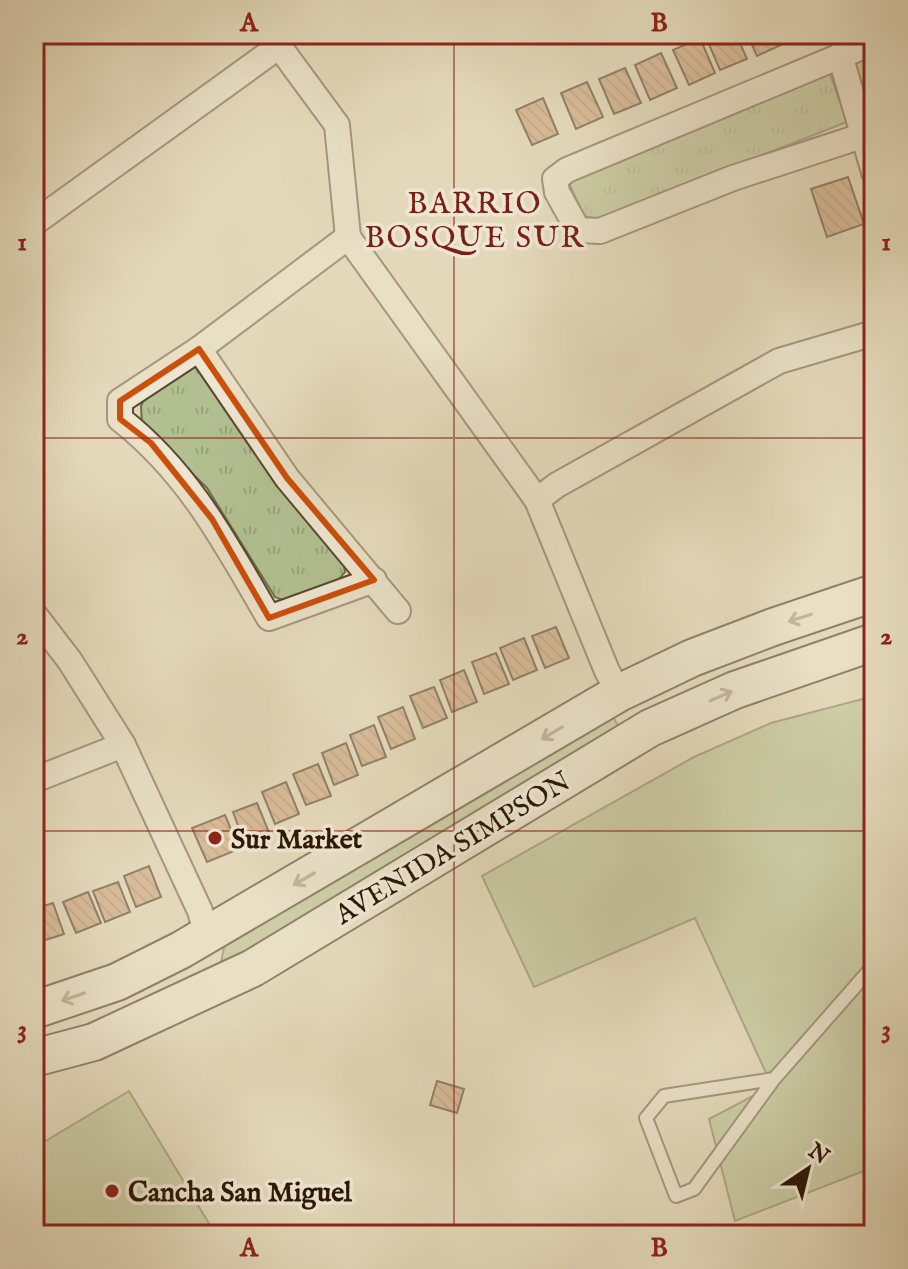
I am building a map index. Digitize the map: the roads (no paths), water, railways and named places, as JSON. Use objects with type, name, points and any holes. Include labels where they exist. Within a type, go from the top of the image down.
[{"type":"main road","name":"AVENIDA SIMPSON","points":[[34,1010],[117,982],[207,936],[619,693],[706,653],[874,593]]},
{"type":"main road","name":"AVENIDA SIMPSON","points":[[38,1057],[94,1042],[253,968],[650,728],[735,690],[874,642]]},
{"type":"main road","points":[[619,693],[633,723],[641,730],[650,728]]},
{"type":"main road","points":[[38,1057],[84,1027],[195,979],[209,969],[211,954],[207,936]]},
{"type":"street","points":[[34,223],[274,41],[337,125],[348,237],[537,500],[607,671],[619,693]]},
{"type":"street","points":[[869,134],[733,178],[600,231],[578,230],[557,192],[555,179],[567,170],[874,42]]},
{"type":"street","points":[[840,55],[869,134],[874,172]]},
{"type":"street","points":[[348,237],[199,349],[120,401],[120,419],[151,443],[212,519],[269,618],[374,580]]},
{"type":"street","points":[[537,500],[557,485],[779,361],[874,333]]},
{"type":"street","points":[[199,349],[287,478],[398,611]]},
{"type":"street","points":[[34,614],[70,661],[123,745],[200,911],[207,936]]},
{"type":"street","points":[[34,780],[123,745]]},
{"type":"lane","points":[[774,1079],[664,1096],[646,1118],[676,1196],[694,1189],[774,1079],[874,965]]},
{"type":"place","name":"Sur Market","points":[[215,838]]},
{"type":"place","name":"Cancha San Miguel","points":[[112,1191]]},
{"type":"district","name":"BARRIO BOSQUE SUR","points":[[475,220]]}]
